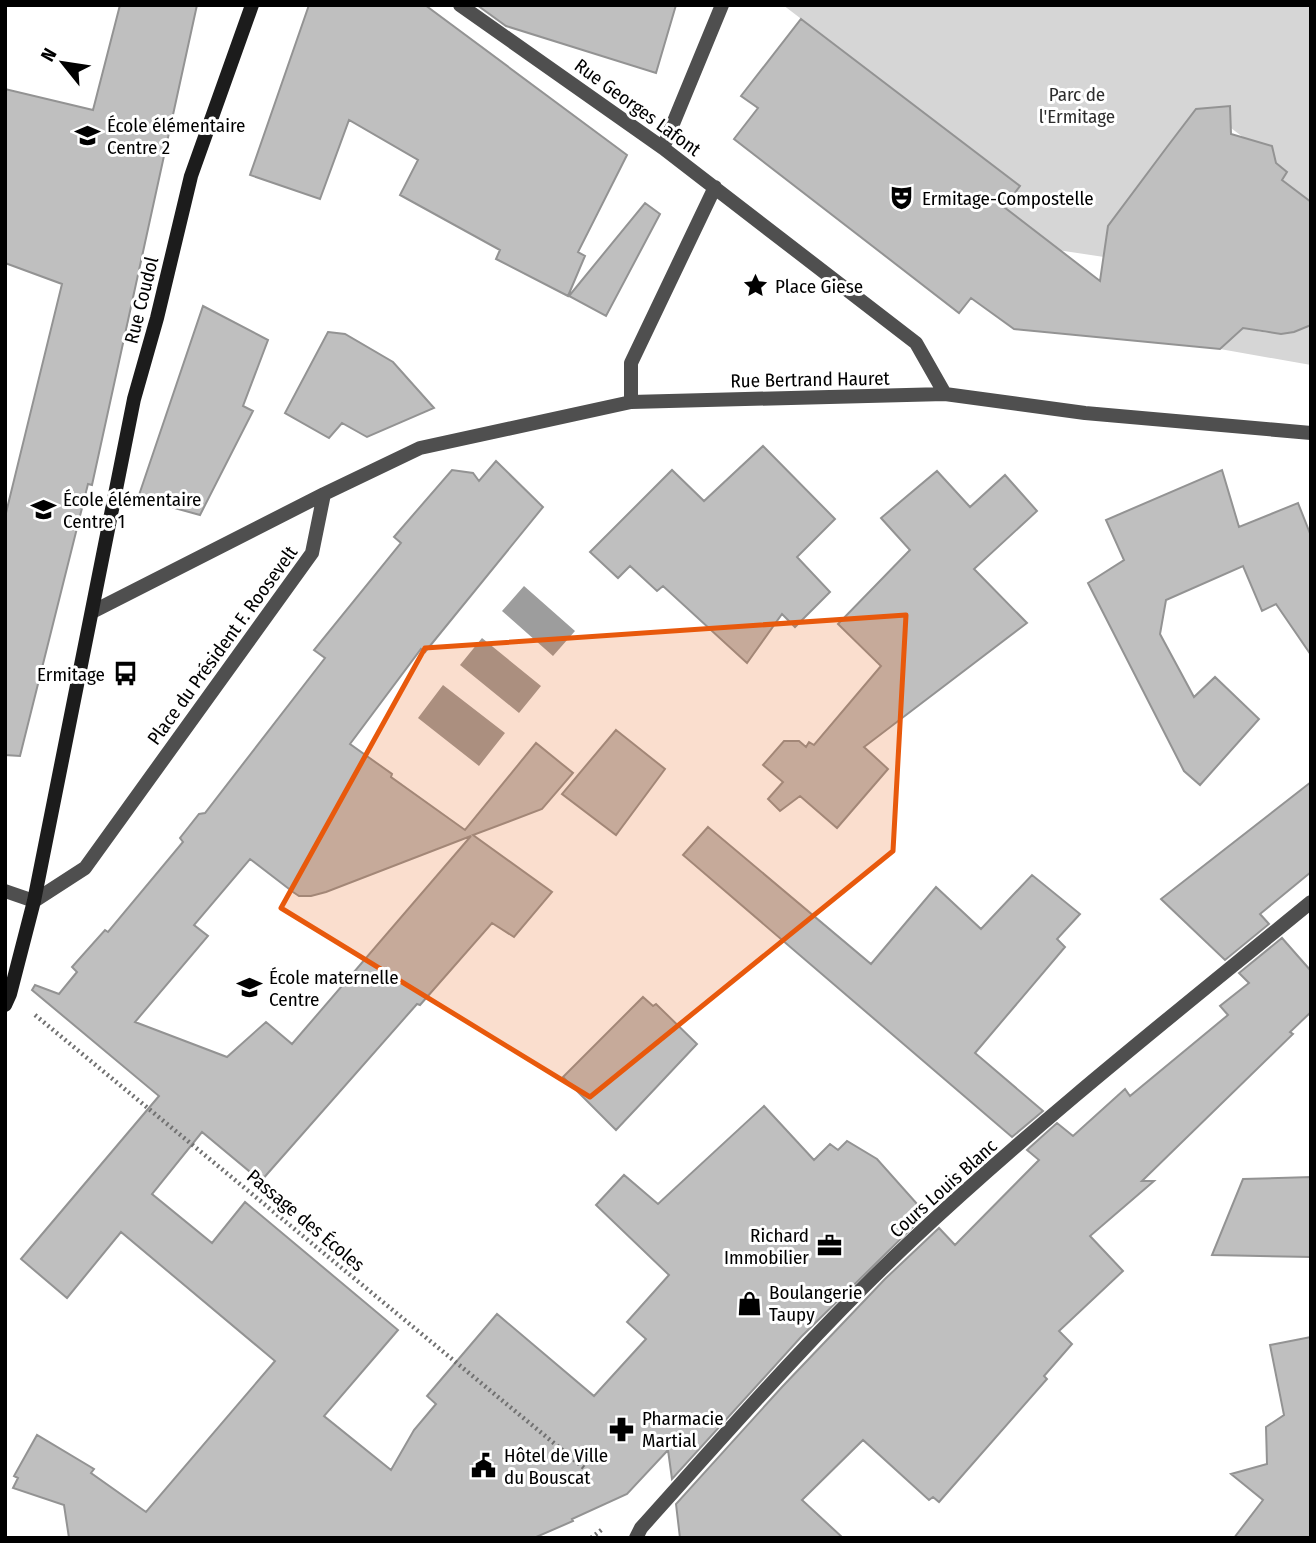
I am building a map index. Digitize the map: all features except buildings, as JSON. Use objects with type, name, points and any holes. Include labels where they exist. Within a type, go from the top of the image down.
[{"type":"street","name":"Rue Coudol","points":[[92,611],[134,399],[157,318],[191,176],[252,5]]},
{"type":"street","name":"Rue Georges Lafont","points":[[460,5],[663,148],[916,343],[945,394]]},
{"type":"street","points":[[663,148],[722,5]]},
{"type":"street","points":[[631,402],[631,363],[715,187]]},
{"type":"street","name":"Rue Bertrand Hauret","points":[[324,494],[420,448],[631,402],[945,394],[1085,413],[1311,433]]},
{"type":"street","name":"Place du Président F. Roosevelt","points":[[92,611],[324,494]]},
{"type":"street","name":"Place du Président F. Roosevelt","points":[[34,901],[85,868],[312,553],[324,494]]},
{"type":"street","points":[[8,1000],[34,901],[92,611]]},
{"type":"street","points":[[5,891],[34,901]]},
{"type":"street","name":"Cours Louis Blanc","points":[[636,1538],[641,1528],[785,1367],[914,1238],[1037,1130],[1311,902]]},
{"type":"path","name":"Passage des Écoles","points":[[8,1000],[584,1468]]},
{"type":"highlighted area","points":[[906,615],[893,851],[590,1097],[281,908],[425,648]]},
{"type":"green space","name":"Parc de l'Ermitage","points":[[783,5],[1311,5],[1311,202],[1282,180],[1252,144],[1231,128],[1230,106],[1196,109],[1167,147],[1177,156],[1136,188],[1108,226],[1104,257],[1031,246],[1027,225],[1004,207],[1020,186]]},
{"type":"green space","points":[[1311,323],[1311,365],[1220,349],[1244,327],[1278,333]]},
{"type":"shaded area","points":[[524,586],[575,631],[553,656],[502,611]]},
{"type":"shaded area","points":[[482,638],[541,686],[519,713],[460,665]]},
{"type":"shaded area","points":[[443,685],[505,733],[479,766],[418,718]]},
{"type":"place","name":"École élémentaire Centre 2","points":[[87,136]]},
{"type":"place","name":"Ermitage-Compostelle","points":[[902,198]]},
{"type":"place","name":"Place Giese","points":[[755,286]]},
{"type":"place","name":"École élémentaire Centre 1","points":[[43,510]]},
{"type":"place","name":"Ermitage","points":[[125,674]]},
{"type":"place","name":"École maternelle Centre","points":[[249,988]]},
{"type":"place","name":"Richard Immobilier","points":[[829,1246]]},
{"type":"place","name":"Boulangerie Taupy","points":[[749,1303]]},
{"type":"place","name":"Pharmacie Martial","points":[[622,1429]]},
{"type":"place","name":"Hôtel de Ville du Bouscat","points":[[484,1466]]}]
